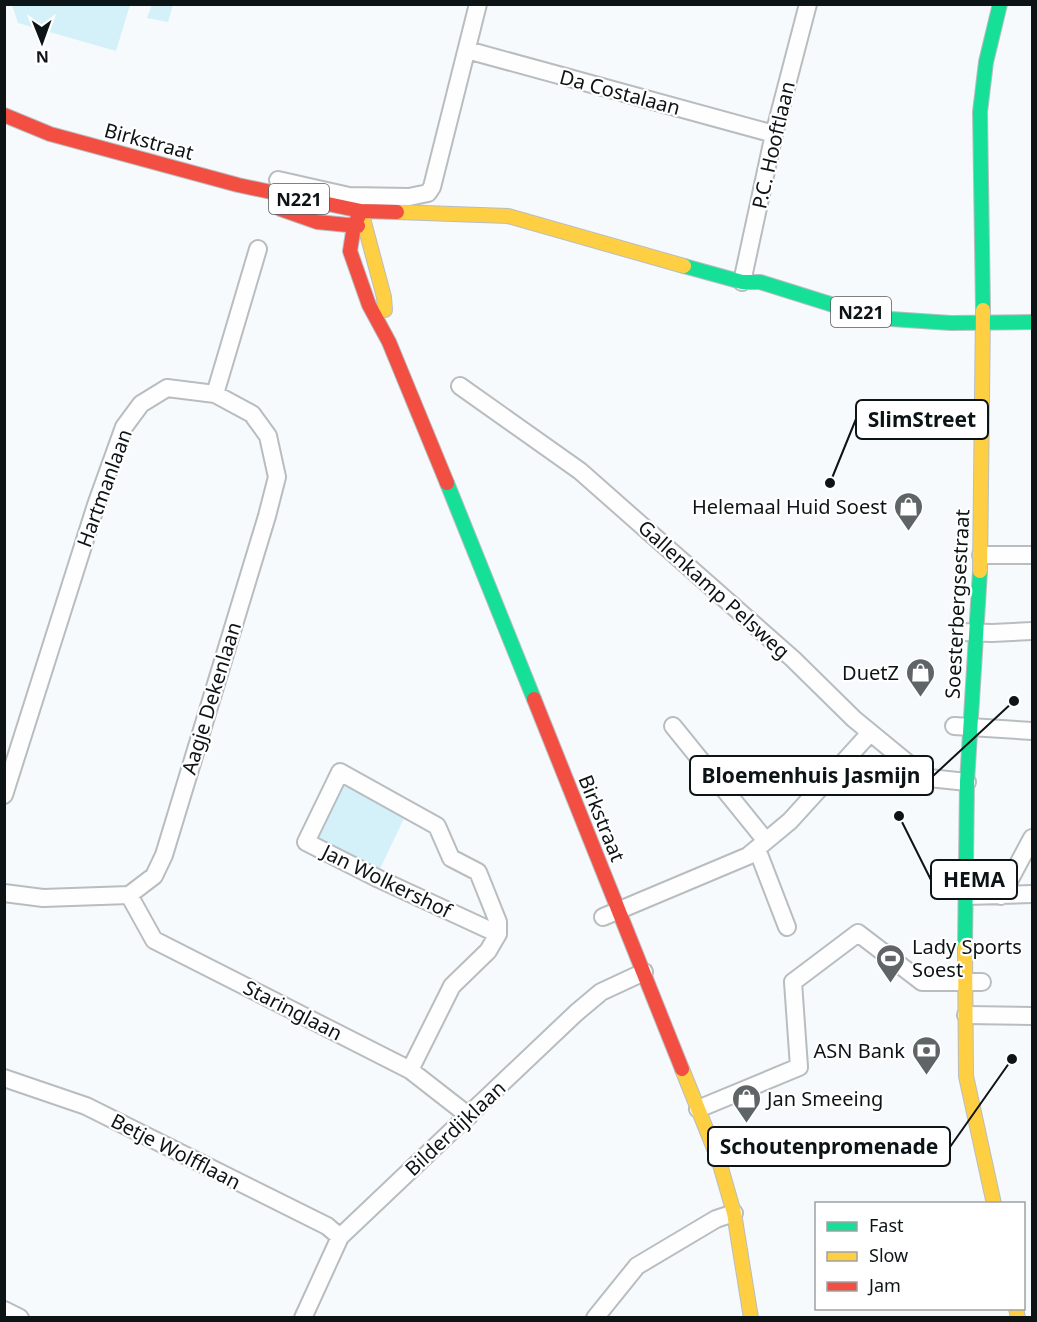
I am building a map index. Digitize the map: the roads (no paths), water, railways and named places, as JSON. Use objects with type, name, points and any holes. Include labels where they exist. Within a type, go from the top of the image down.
[{"type":"main road","name":"Soesterbergsestraat","points":[[994,1202],[966,1076],[967,783],[962,727],[968,632],[981,555],[984,338],[980,112],[986,62],[1000,4]]},
{"type":"main road","name":"Birkstraat","points":[[4,116],[50,134],[238,185],[361,211],[360,226],[350,251],[369,305],[389,342],[718,1161],[734,1213],[751,1317]]},
{"type":"main road","name":"Birkstraat","points":[[10,132],[50,134]]},
{"type":"main road","name":"Birkstraat","points":[[238,185],[269,205],[291,214],[317,222],[360,226]]},
{"type":"main road","name":"N221","points":[[361,211],[508,216],[742,282],[760,282],[872,315],[906,320],[1032,322]]},
{"type":"main road","name":"N221","points":[[360,226],[382,227]]},
{"type":"main road","name":"Birkstraat","points":[[360,226],[384,297],[389,342]]},
{"type":"main road","name":"N221","points":[[430,227],[547,228]]},
{"type":"main road","name":"N221","points":[[742,282],[757,291],[855,324]]},
{"type":"street","points":[[278,180],[324,192],[356,196],[428,194],[432,187],[478,4]]},
{"type":"street","name":"P.C. Hooftlaan","points":[[742,282],[802,6]]},
{"type":"street","name":"Da Costalaan","points":[[467,50],[774,134]]},
{"type":"street","points":[[215,394],[258,249]]},
{"type":"street","name":"Gallenkamp Pelsweg","points":[[460,386],[580,471],[794,659],[870,733],[925,777],[967,783]]},
{"type":"street","name":"Hartmanlaan","points":[[4,795],[96,505],[124,427],[141,404],[167,388],[215,394]]},
{"type":"street","name":"Aagje Dekenlaan","points":[[129,895],[154,876],[164,855],[277,477],[268,436],[252,414],[215,394]]},
{"type":"street","points":[[981,555],[1032,555]]},
{"type":"street","points":[[968,632],[1032,631]]},
{"type":"street","points":[[673,726],[761,845],[787,927]]},
{"type":"street","points":[[962,727],[1032,731]]},
{"type":"street","points":[[603,917],[748,856],[790,821],[870,733]]},
{"type":"street","name":"Jan Wolkershof","points":[[340,772],[437,826],[451,858],[478,872],[498,922],[498,934],[379,879],[306,842],[340,772]]},
{"type":"street","points":[[1001,896],[1032,838]]},
{"type":"street","points":[[4,893],[43,898],[129,895]]},
{"type":"street","points":[[967,896],[1032,894]]},
{"type":"street","name":"Staringlaan","points":[[129,895],[154,940],[411,1070],[469,1116]]},
{"type":"street","points":[[698,1109],[799,1066],[793,982],[858,933],[922,982],[982,982]]},
{"type":"street","points":[[411,1070],[452,986],[488,951],[498,934]]},
{"type":"street","name":"Bilderdijklaan","points":[[303,1317],[340,1237],[576,1013],[601,992],[644,972]]},
{"type":"street","points":[[966,1015],[1032,1016]]},
{"type":"street","name":"Betje Wolfflaan","points":[[4,1078],[86,1106],[327,1226],[340,1237]]},
{"type":"street","points":[[595,1317],[637,1266],[716,1220],[734,1213]]},
{"type":"street","points":[[4,1310],[20,1317]]},
{"type":"place","name":"SlimStreet","points":[[830,483]]},
{"type":"place","name":"Helemaal Huid Soest","points":[[908,532]]},
{"type":"place","name":"DuetZ","points":[[920,698]]},
{"type":"place","name":"Bloemenhuis Jasmijn","points":[[1014,701]]},
{"type":"place","name":"HEMA","points":[[899,816]]},
{"type":"place","name":"Lady Sports Soest","points":[[891,984]]},
{"type":"place","name":"Schoutenpromenade","points":[[1012,1059]]},
{"type":"place","name":"ASN Bank","points":[[926,1076]]},
{"type":"place","name":"Jan Smeeing","points":[[746,1124]]}]
